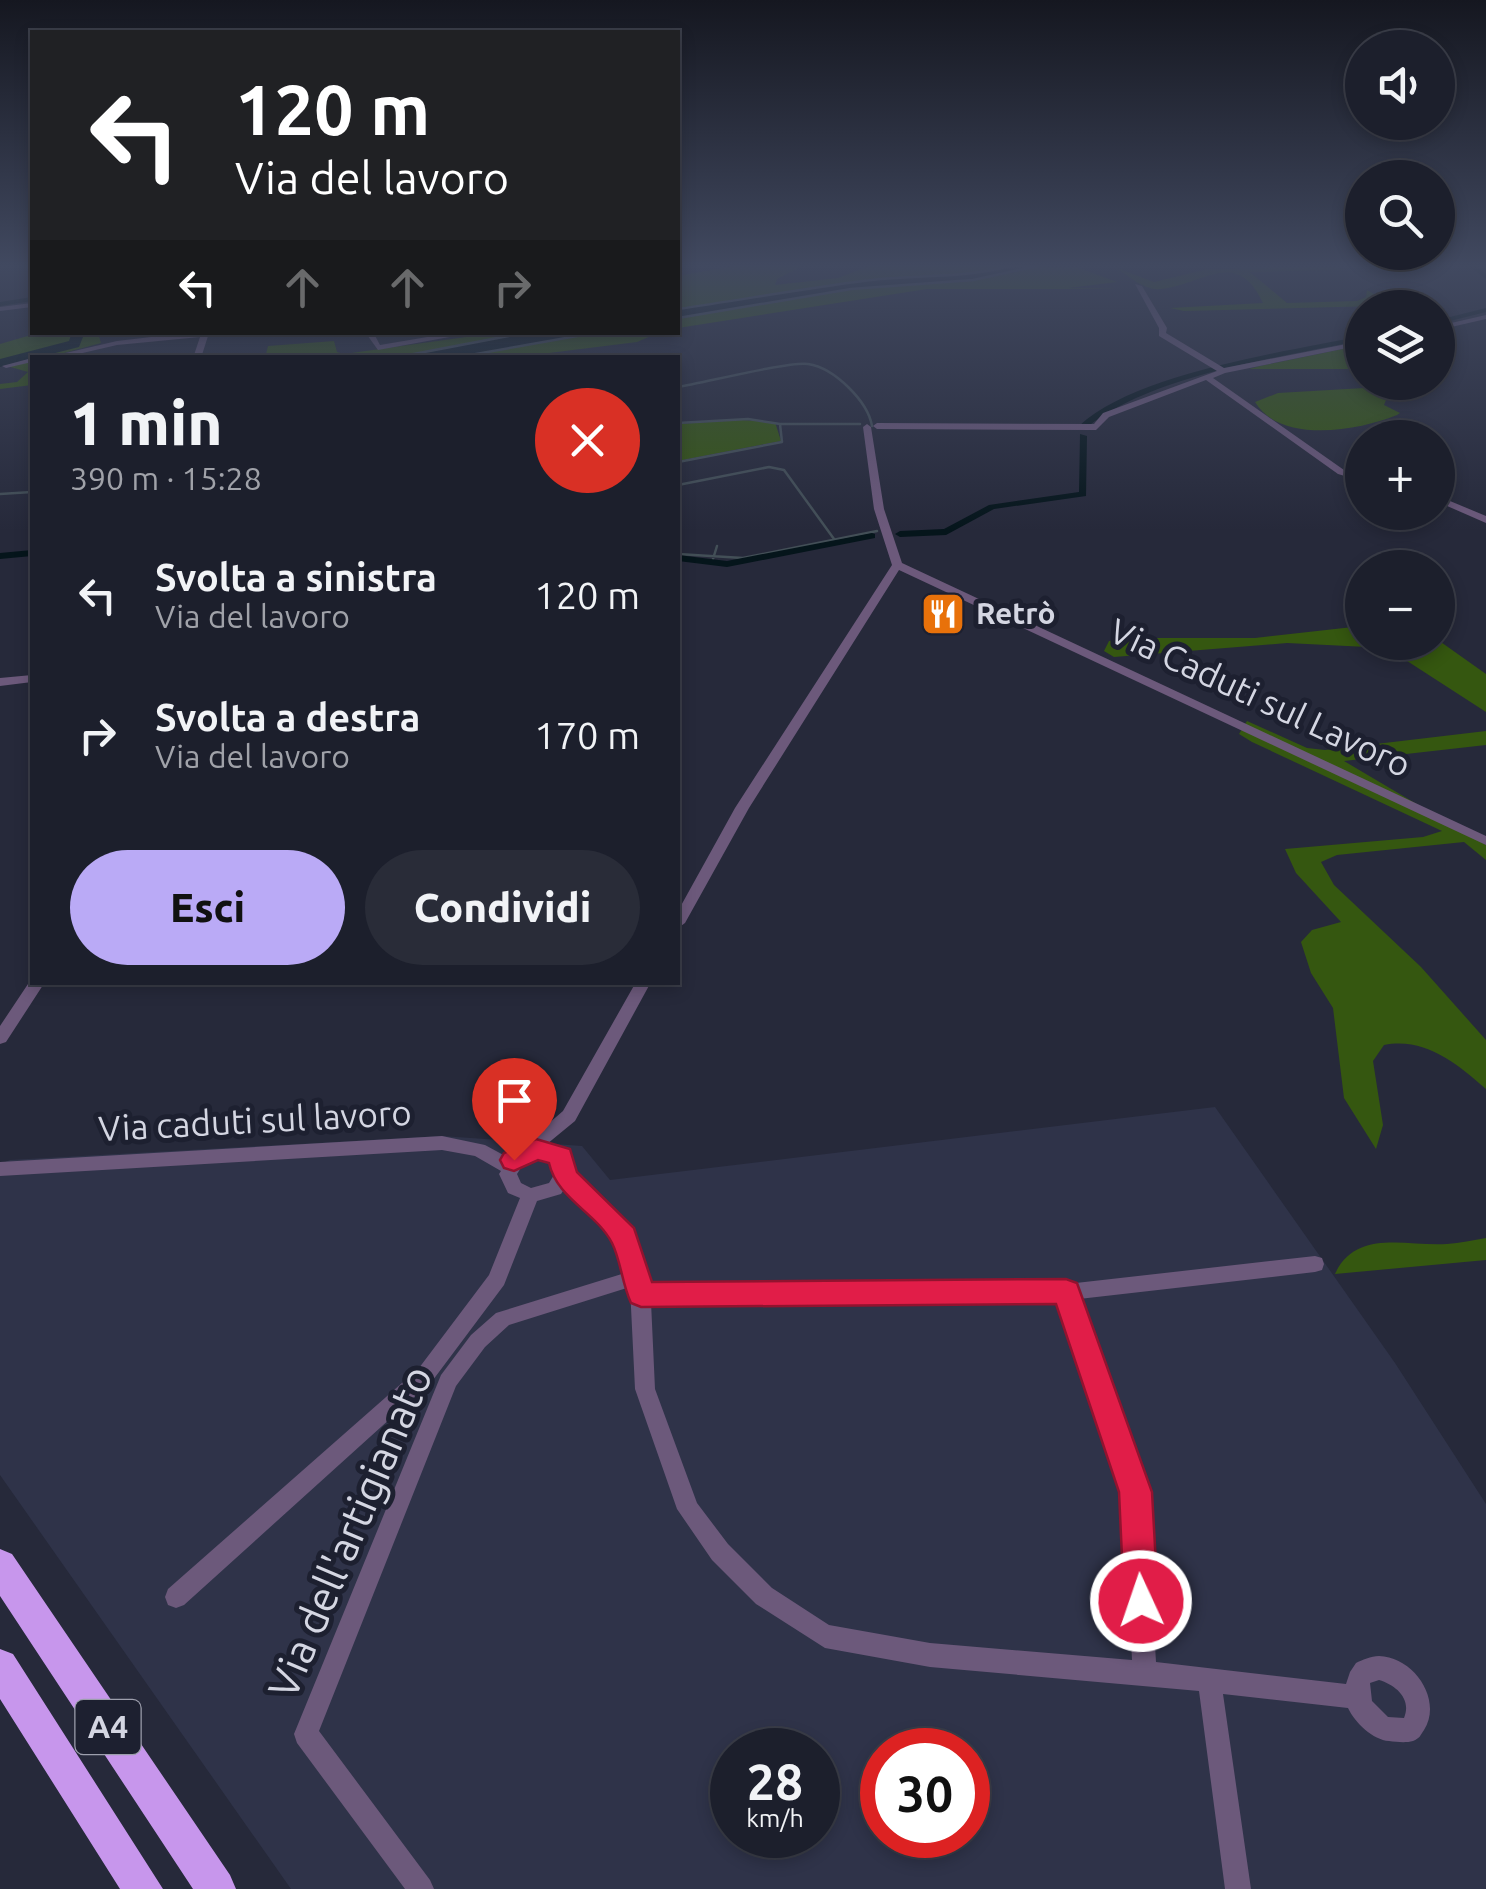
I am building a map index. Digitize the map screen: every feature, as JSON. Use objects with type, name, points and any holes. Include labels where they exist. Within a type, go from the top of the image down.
[{"type":"highway","name":"A4","points":[[0,1566],[216,1889]]},
{"type":"highway","name":"A4","points":[[0,1666],[144,1889]]},
{"type":"street","points":[[1191,354],[1345,473]]},
{"type":"street","points":[[680,919],[742,808],[897,565],[880,508],[872,427],[1096,427],[1106,415],[1216,371],[1304,354]]},
{"type":"street","points":[[6,366],[30,360]]},
{"type":"street","points":[[1455,506],[1486,520]]},
{"type":"street","name":"Via Caduti sul Lavoro","points":[[897,565],[1486,842]]},
{"type":"street","points":[[0,682],[30,679]]},
{"type":"street","points":[[0,1038],[36,985]]},
{"type":"street","points":[[565,1176],[548,1193],[530,1195],[514,1188],[510,1166],[569,1116],[642,985]]},
{"type":"street","name":"Via caduti sul lavoro","points":[[0,1169],[442,1144],[478,1150],[510,1166]]},
{"type":"street","points":[[528,1151],[554,1152],[565,1162],[565,1176],[624,1236],[637,1286],[644,1389],[688,1509],[720,1552],[764,1596],[825,1636],[930,1655],[1145,1673],[1357,1697]]},
{"type":"street","points":[[176,1597],[426,1374],[497,1279],[530,1195]]},
{"type":"street","points":[[637,1286],[1066,1292],[1314,1264]]},
{"type":"street","name":"Via dell'artigianato","points":[[421,1889],[306,1734],[448,1381],[478,1341],[503,1318],[637,1286]]},
{"type":"street","points":[[1066,1292],[1135,1492],[1145,1673]]},
{"type":"street","points":[[1210,1683],[1238,1889]]},
{"type":"shaded area","points":[[1215,1107],[1395,1363],[1486,1504],[1486,1889],[291,1889],[0,1475],[0,1164],[10,1160],[442,1136],[582,1146],[610,1180]]},
{"type":"green space","points":[[0,354],[60,354],[30,355],[30,385],[0,389],[0,384],[17,382],[28,372],[0,364]]},
{"type":"green space","points":[[266,354],[414,354],[409,355]]},
{"type":"green space","points":[[1318,354],[1345,354],[1345,369],[1249,369]]},
{"type":"green space","points":[[1345,389],[1345,400],[1386,400],[1384,405],[1400,413],[1383,420],[1345,420],[1345,429],[1301,429],[1282,424],[1255,402],[1278,393]]},
{"type":"green space","points":[[775,422],[781,441],[680,461],[680,424]]},
{"type":"green space","points":[[1345,628],[1345,646],[1287,643],[1114,657],[1104,651],[1109,641],[1129,638],[1255,638]]},
{"type":"green space","points":[[1455,652],[1486,674],[1486,712],[1406,660],[1455,660]]},
{"type":"green space","points":[[1247,721],[1307,748],[1325,750],[1486,731],[1486,745],[1344,761],[1486,845],[1486,860],[1464,842],[1337,855],[1321,862],[1334,885],[1421,967],[1486,1040],[1486,1089],[1439,1054],[1413,1045],[1384,1045],[1373,1061],[1383,1125],[1376,1149],[1344,1098],[1333,1008],[1311,973],[1301,942],[1312,930],[1341,922],[1296,873],[1285,849],[1423,837],[1442,831],[1252,742],[1239,734]]},
{"type":"green space","points":[[1486,1238],[1486,1260],[1335,1274],[1344,1260],[1369,1245],[1447,1244]]},
{"type":"waterway","points":[[1083,426],[1103,410],[1172,382],[1285,354]]},
{"type":"waterway","points":[[0,363],[30,355]]},
{"type":"waterway","points":[[680,387],[808,364],[829,372],[849,388],[872,426]]},
{"type":"waterway","points":[[680,423],[748,419],[780,424]]},
{"type":"waterway","points":[[680,462],[782,442],[780,424]]},
{"type":"waterway","points":[[780,424],[860,424]]},
{"type":"waterway","points":[[900,534],[946,532],[992,507],[1083,494],[1083,436]]},
{"type":"waterway","points":[[680,485],[769,467],[784,470],[834,539]]},
{"type":"waterway","points":[[0,494],[30,492]]},
{"type":"waterway","points":[[714,556],[743,558],[877,531]]},
{"type":"waterway","points":[[680,558],[727,564],[872,536]]},
{"type":"waterway","points":[[714,556],[717,546]]},
{"type":"waterway","points":[[0,556],[30,553]]},
{"type":"waterway","points":[[680,554],[714,556]]},
{"type":"place","name":"Retrò","points":[[943,614]]},
{"type":"route","points":[[514,1160],[536,1149],[560,1156],[565,1162],[565,1176],[624,1236],[641,1294],[1066,1292],[1135,1492],[1141,1601]]}]
